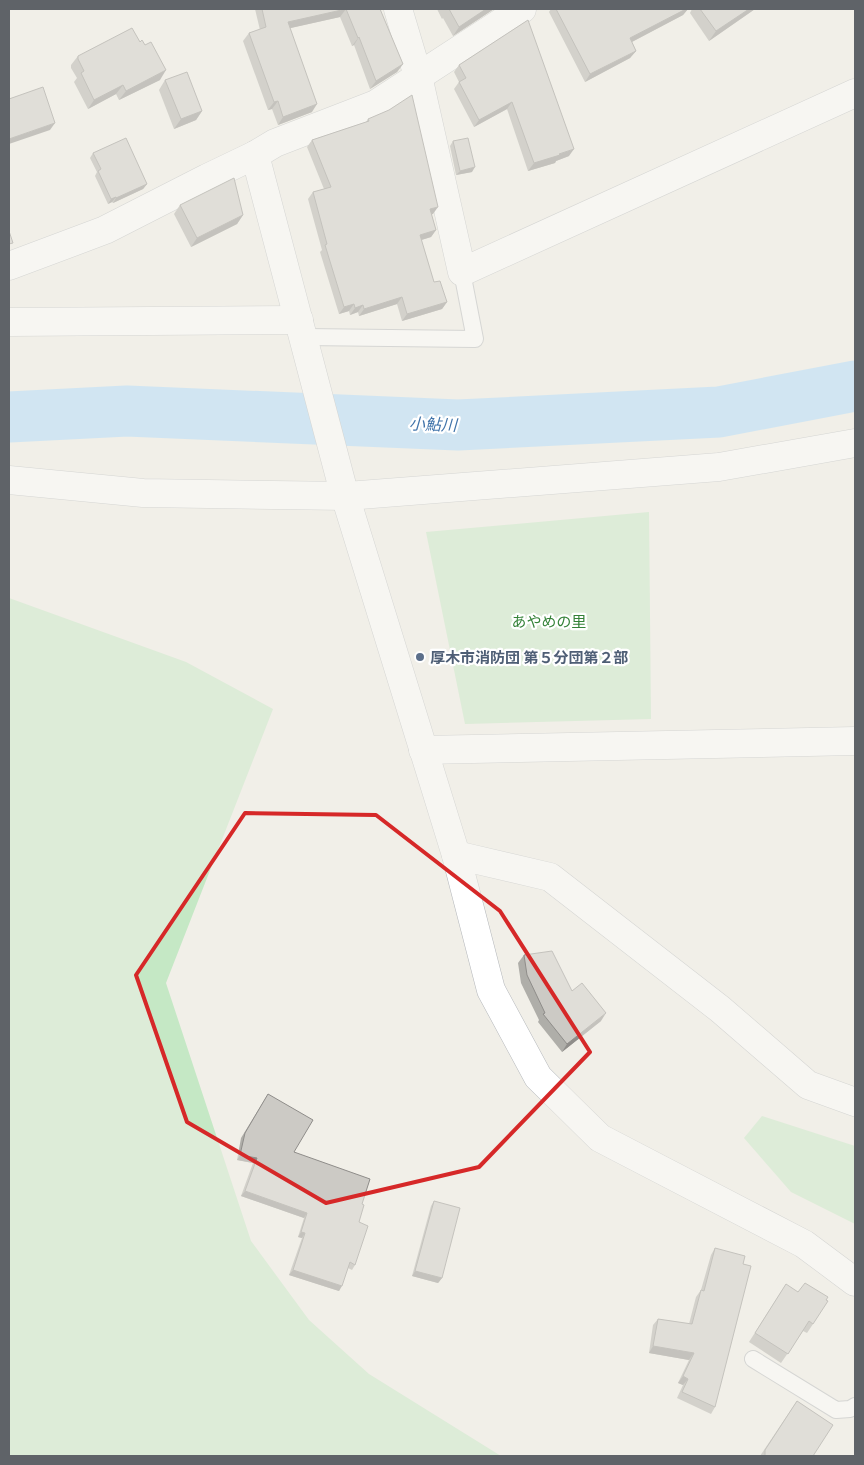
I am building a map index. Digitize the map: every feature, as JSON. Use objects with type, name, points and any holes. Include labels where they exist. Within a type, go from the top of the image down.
[{"type":"street","points":[[398,9],[418,76],[462,272],[855,93]]},
{"type":"street","points":[[9,266],[105,230],[255,155],[275,143],[376,104],[522,9]]},
{"type":"street","points":[[255,155],[345,493],[456,856],[490,990],[538,1077],[600,1138],[804,1244],[855,1282]]},
{"type":"street","points":[[9,322],[303,334]]},
{"type":"street","points":[[9,480],[143,493],[345,493],[719,467],[855,443]]},
{"type":"street","points":[[423,750],[855,742]]},
{"type":"street","points":[[456,856],[550,876],[720,1008],[808,1085],[855,1102]]},
{"type":"lane","points":[[303,334],[476,339],[462,272]]},
{"type":"lane","points":[[753,1359],[836,1410],[850,1410],[855,1406]]},
{"type":"highlighted area","points":[[245,813],[376,815],[500,911],[590,1052],[479,1167],[326,1203],[187,1122],[136,975]]},
{"type":"green space","name":"あやめの里","points":[[649,512],[651,719],[465,724],[426,532]]},
{"type":"green space","points":[[9,598],[186,662],[273,709],[166,983],[251,1241],[309,1320],[369,1374],[501,1456],[9,1456]]},
{"type":"green space","points":[[762,1116],[855,1146],[855,1224],[791,1192],[744,1138]]},
{"type":"building","points":[[262,9],[346,9],[288,22],[317,104],[283,117],[278,101],[274,102],[249,33],[266,27]]},
{"type":"building","points":[[346,9],[380,9],[403,64],[376,81]]},
{"type":"building","points":[[449,9],[486,9],[459,27]]},
{"type":"building","points":[[556,9],[686,9],[630,38],[636,51],[590,74]]},
{"type":"building","points":[[700,9],[749,9],[716,31]]},
{"type":"building","points":[[528,20],[574,149],[534,163],[512,102],[479,120],[459,82],[466,78],[459,65]]},
{"type":"building","points":[[132,28],[140,42],[142,40],[145,45],[151,42],[166,70],[126,91],[123,85],[94,100],[81,73],[84,71],[78,56]]},
{"type":"building","points":[[187,72],[202,111],[181,119],[165,80]]},
{"type":"building","points":[[43,87],[55,123],[9,139],[9,99]]},
{"type":"building","points":[[412,95],[438,207],[430,209],[436,230],[420,235],[434,282],[440,281],[447,302],[407,314],[402,297],[364,309],[363,305],[355,308],[354,304],[344,307],[325,245],[327,244],[313,192],[331,187],[312,140],[369,121],[368,119],[389,110]]},
{"type":"building","points":[[126,138],[147,184],[111,199],[98,171],[101,169],[93,153]]},
{"type":"building","points":[[468,138],[475,167],[460,171],[453,141]]},
{"type":"building","points":[[234,178],[243,215],[197,238],[180,205]]},
{"type":"building","points":[[9,231],[13,243],[9,244]]},
{"type":"building","points":[[552,951],[572,991],[582,983],[606,1013],[567,1044],[543,1014],[545,1013],[527,975],[524,955]]},
{"type":"building","points":[[268,1094],[313,1120],[294,1152],[370,1179],[362,1204],[364,1205],[359,1222],[368,1226],[355,1265],[350,1262],[342,1286],[293,1270],[305,1233],[301,1232],[307,1213],[245,1191],[257,1158],[240,1155],[245,1133]]},
{"type":"building","points":[[434,1201],[460,1208],[442,1278],[415,1271]]},
{"type":"building","points":[[715,1248],[745,1256],[743,1264],[751,1266],[715,1407],[682,1392],[688,1379],[683,1376],[694,1353],[653,1346],[658,1319],[692,1324],[701,1290],[704,1291]]},
{"type":"building","points":[[805,1283],[828,1297],[826,1300],[828,1301],[813,1324],[809,1321],[788,1354],[755,1333],[786,1284],[798,1292]]},
{"type":"building","points":[[797,1401],[833,1425],[813,1456],[765,1456],[765,1450]]},
{"type":"waterway","name":"小鮎川","points":[[9,417],[127,411],[458,425],[719,412],[855,386]]},
{"type":"place","name":"厚木市消防団 第５分団第２部","points":[[420,657]]}]
